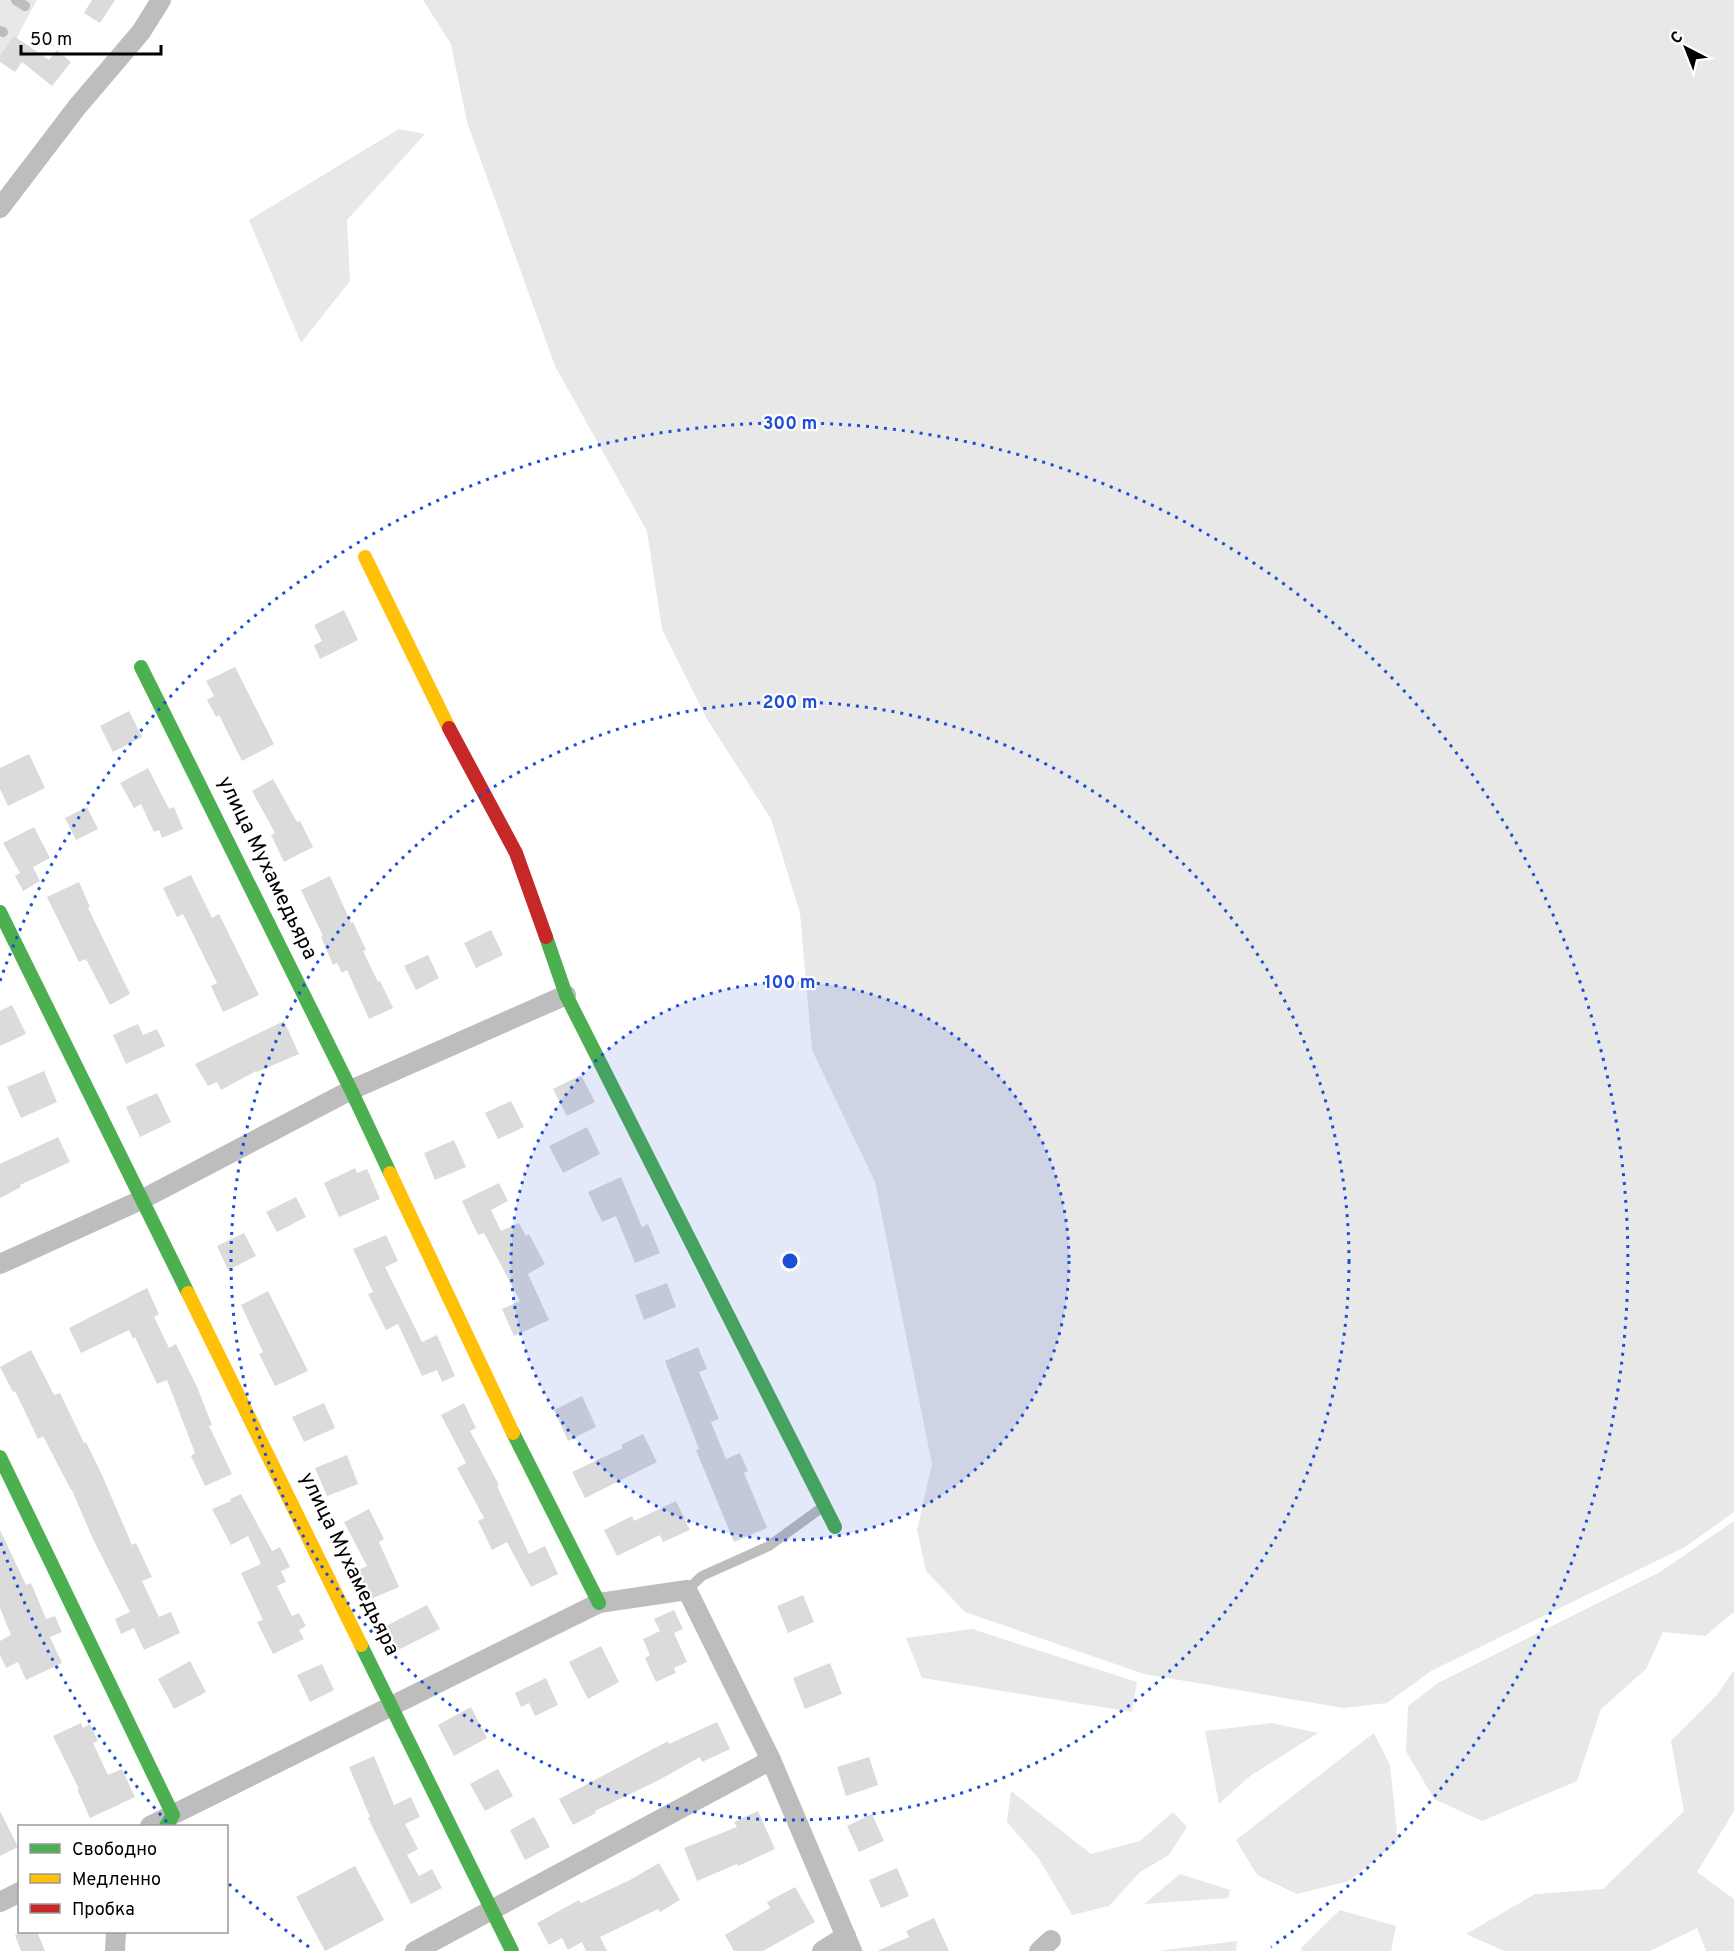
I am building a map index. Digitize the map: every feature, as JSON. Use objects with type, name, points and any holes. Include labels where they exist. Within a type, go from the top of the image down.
[{"type":"street","points":[[0,208],[77,107],[141,32],[161,0]]},
{"type":"street","points":[[364,557],[442,715],[516,853],[566,995],[835,1527]]},
{"type":"street","name":"улица Мухамедьяра","points":[[141,667],[351,1090],[519,1446],[599,1603]]},
{"type":"street","name":"улица Мухамедьяра","points":[[0,912],[512,1951]]},
{"type":"street","points":[[0,1264],[141,1200],[351,1090],[566,995]]},
{"type":"street","points":[[0,1457],[170,1821],[392,1706],[599,1603],[687,1590],[771,1760],[849,1943],[822,1951]]},
{"type":"street","points":[[415,1951],[771,1760]]},
{"type":"street","points":[[0,1902],[18,1893]]},
{"type":"street","points":[[115,1951],[116,1933]]},
{"type":"lane","points":[[687,1590],[702,1576],[769,1546],[824,1506]]},
{"type":"shaded area","points":[[0,0],[37,0],[15,41],[0,59]]},
{"type":"shaded area","points":[[423,0],[1734,0],[1734,1512],[1685,1547],[1431,1671],[1387,1703],[1343,1708],[1144,1674],[965,1612],[926,1571],[917,1530],[932,1464],[875,1182],[812,1050],[800,913],[771,819],[707,719],[662,629],[647,531],[555,366],[467,122],[451,44]]},
{"type":"shaded area","points":[[399,129],[425,134],[347,220],[350,281],[301,343],[249,220]]},
{"type":"shaded area","points":[[1734,1521],[1734,1612],[1705,1636],[1663,1632],[1646,1669],[1601,1709],[1577,1781],[1482,1821],[1434,1799],[1406,1751],[1408,1706],[1438,1683],[1660,1572]]},
{"type":"shaded area","points":[[972,1629],[1137,1682],[1132,1712],[922,1678],[906,1638]]},
{"type":"shaded area","points":[[1734,1670],[1734,1811],[1697,1872],[1734,1899],[1734,1951],[1706,1951],[1697,1928],[1650,1951],[1504,1951],[1466,1934],[1535,1894],[1603,1889],[1684,1811],[1671,1741],[1717,1695]]},
{"type":"shaded area","points":[[1272,1723],[1318,1733],[1250,1776],[1219,1804],[1205,1731]]},
{"type":"shaded area","points":[[1374,1733],[1390,1765],[1398,1841],[1349,1881],[1297,1894],[1257,1875],[1236,1840]]},
{"type":"shaded area","points":[[1011,1791],[1091,1854],[1140,1841],[1173,1812],[1187,1827],[1169,1855],[1140,1872],[1109,1906],[1072,1915],[1039,1859],[1007,1822]]},
{"type":"shaded area","points":[[1180,1874],[1230,1890],[1228,1898],[1144,1904]]},
{"type":"shaded area","points":[[1340,1910],[1396,1926],[1391,1951],[1301,1951],[1302,1947]]},
{"type":"shaded area","points":[[1237,1941],[1236,1951],[1157,1951]]},
{"type":"building","points":[[92,0],[115,0],[100,23],[84,13]]},
{"type":"building","points":[[14,36],[49,60],[57,50],[71,62],[52,86],[22,62],[15,72],[0,62],[0,56]]},
{"type":"building","points":[[344,610],[358,640],[320,659],[314,645],[322,641],[314,625]]},
{"type":"building","points":[[235,667],[274,744],[242,761],[219,715],[216,717],[207,700],[214,696],[206,681]]},
{"type":"building","points":[[129,711],[142,737],[113,752],[100,726]]},
{"type":"building","points":[[29,754],[45,788],[8,806],[0,789],[0,768]]},
{"type":"building","points":[[148,768],[169,809],[174,807],[183,829],[162,838],[159,830],[154,832],[141,804],[134,808],[120,783]]},
{"type":"building","points":[[273,779],[297,822],[300,821],[313,847],[284,862],[271,835],[275,833],[252,791]]},
{"type":"building","points":[[87,807],[98,829],[76,840],[65,818]]},
{"type":"building","points":[[34,827],[50,858],[33,867],[40,881],[23,891],[15,876],[20,873],[3,843]]},
{"type":"building","points":[[191,875],[212,918],[219,914],[259,995],[223,1012],[211,986],[217,983],[183,914],[177,917],[163,888]]},
{"type":"building","points":[[330,876],[366,950],[363,951],[393,1008],[369,1019],[347,970],[342,973],[337,963],[333,965],[321,937],[323,936],[301,890]]},
{"type":"building","points":[[79,882],[90,907],[88,908],[130,994],[110,1005],[86,959],[79,962],[47,897]]},
{"type":"building","points":[[491,930],[503,955],[476,968],[464,943]]},
{"type":"building","points":[[428,955],[439,978],[416,990],[404,966]]},
{"type":"building","points":[[12,1005],[26,1034],[0,1046],[0,1011]]},
{"type":"building","points":[[284,1021],[299,1054],[256,1071],[221,1090],[217,1082],[208,1086],[195,1064]]},
{"type":"building","points":[[138,1024],[143,1035],[157,1029],[165,1046],[126,1064],[113,1035]]},
{"type":"building","points":[[44,1071],[57,1102],[21,1118],[7,1087]]},
{"type":"building","points":[[581,1075],[595,1102],[567,1116],[553,1089]]},
{"type":"building","points":[[157,1093],[171,1122],[140,1137],[126,1107]]},
{"type":"building","points":[[511,1101],[524,1127],[498,1139],[485,1113]]},
{"type":"building","points":[[587,1127],[600,1154],[563,1173],[549,1146]]},
{"type":"building","points":[[58,1137],[70,1162],[20,1185],[21,1187],[0,1198],[0,1164]]},
{"type":"building","points":[[454,1140],[466,1167],[435,1180],[424,1153]]},
{"type":"building","points":[[355,1168],[357,1173],[367,1169],[380,1199],[339,1217],[324,1183]]},
{"type":"building","points":[[621,1177],[642,1227],[648,1224],[660,1253],[635,1263],[616,1216],[602,1222],[588,1192]]},
{"type":"building","points":[[499,1183],[508,1201],[491,1210],[501,1231],[519,1223],[526,1236],[529,1234],[545,1264],[528,1274],[549,1320],[514,1336],[502,1309],[520,1301],[484,1233],[478,1235],[462,1201]]},
{"type":"building","points":[[296,1197],[306,1217],[277,1232],[266,1212]]},
{"type":"building","points":[[244,1233],[256,1256],[228,1270],[217,1246]]},
{"type":"building","points":[[386,1235],[398,1261],[385,1267],[422,1342],[437,1335],[455,1376],[442,1382],[437,1370],[422,1376],[398,1324],[386,1330],[368,1294],[373,1292],[353,1249]]},
{"type":"building","points":[[667,1283],[676,1307],[644,1320],[635,1295]]},
{"type":"building","points":[[147,1288],[159,1314],[154,1317],[169,1348],[176,1344],[197,1387],[212,1425],[209,1426],[232,1474],[205,1486],[191,1456],[195,1453],[167,1380],[157,1384],[135,1337],[133,1339],[129,1330],[81,1353],[69,1328]]},
{"type":"building","points":[[268,1291],[308,1371],[275,1386],[259,1354],[263,1352],[241,1305]]},
{"type":"building","points":[[698,1347],[707,1369],[699,1372],[719,1419],[711,1422],[726,1459],[740,1453],[748,1471],[744,1473],[767,1528],[734,1542],[696,1450],[699,1449],[665,1361]]},
{"type":"building","points":[[31,1350],[54,1395],[60,1393],[102,1475],[132,1545],[136,1543],[152,1577],[142,1581],[159,1617],[171,1612],[180,1633],[144,1650],[134,1628],[121,1634],[115,1619],[130,1612],[92,1537],[72,1490],[43,1436],[38,1439],[15,1391],[13,1392],[0,1367]]},
{"type":"building","points":[[582,1396],[596,1427],[568,1441],[554,1410]]},
{"type":"building","points":[[324,1403],[335,1428],[304,1442],[292,1417]]},
{"type":"building","points":[[464,1403],[476,1428],[470,1431],[499,1485],[497,1486],[529,1554],[545,1546],[558,1574],[531,1587],[507,1542],[492,1550],[478,1521],[484,1518],[457,1468],[466,1463],[441,1415]]},
{"type":"building","points":[[643,1434],[657,1462],[585,1498],[572,1472],[623,1448],[621,1445]]},
{"type":"building","points":[[347,1455],[358,1484],[327,1496],[315,1468]]},
{"type":"building","points":[[241,1494],[272,1551],[280,1547],[290,1567],[281,1571],[286,1582],[277,1586],[292,1616],[299,1613],[306,1626],[299,1630],[304,1639],[273,1654],[257,1622],[263,1620],[241,1573],[261,1564],[248,1536],[231,1545],[212,1509]]},
{"type":"building","points":[[676,1501],[690,1530],[663,1542],[660,1535],[617,1556],[604,1530],[632,1516],[634,1521]]},
{"type":"building","points":[[369,1509],[384,1539],[379,1542],[399,1587],[366,1601],[354,1572],[367,1566],[344,1522]]},
{"type":"building","points":[[0,1530],[26,1585],[31,1583],[46,1619],[55,1616],[62,1632],[50,1637],[62,1663],[26,1680],[18,1662],[6,1668],[0,1655],[0,1641],[11,1635],[0,1608]]},
{"type":"building","points":[[803,1595],[814,1622],[788,1633],[777,1606]]},
{"type":"building","points":[[427,1605],[440,1629],[396,1651],[384,1627]]},
{"type":"building","points":[[674,1610],[683,1629],[674,1633],[687,1662],[674,1668],[676,1673],[656,1682],[645,1658],[650,1655],[643,1639],[660,1631],[654,1619]]},
{"type":"building","points":[[601,1646],[619,1682],[588,1699],[569,1662]]},
{"type":"building","points":[[190,1661],[206,1692],[174,1709],[158,1679]]},
{"type":"building","points":[[830,1663],[842,1694],[805,1709],[793,1678]]},
{"type":"building","points":[[322,1664],[334,1690],[310,1702],[297,1675]]},
{"type":"building","points":[[546,1678],[558,1705],[535,1716],[529,1703],[521,1707],[515,1693]]},
{"type":"building","points":[[471,1707],[487,1738],[454,1756],[438,1725]]},
{"type":"building","points":[[717,1722],[730,1749],[702,1762],[700,1757],[595,1811],[596,1813],[573,1825],[559,1799],[668,1741],[669,1744]]},
{"type":"building","points":[[81,1723],[83,1728],[90,1724],[98,1741],[93,1743],[108,1775],[122,1769],[135,1797],[90,1818],[77,1789],[79,1789],[53,1736]]},
{"type":"building","points":[[374,1756],[394,1805],[411,1797],[420,1817],[405,1824],[418,1849],[407,1855],[419,1876],[432,1869],[442,1888],[411,1904],[368,1818],[370,1817],[349,1767]]},
{"type":"building","points":[[869,1757],[878,1785],[846,1796],[837,1767]]},
{"type":"building","points":[[498,1769],[513,1796],[485,1811],[470,1784]]},
{"type":"building","points":[[0,1811],[18,1847],[0,1856]]},
{"type":"building","points":[[758,1811],[775,1849],[697,1881],[684,1848],[737,1827],[734,1822]]},
{"type":"building","points":[[872,1814],[884,1841],[859,1852],[847,1826]]},
{"type":"building","points":[[534,1817],[550,1847],[525,1860],[510,1830]]},
{"type":"building","points":[[659,1863],[680,1900],[660,1912],[658,1909],[600,1937],[607,1951],[586,1951],[582,1942],[568,1950],[562,1938],[549,1945],[537,1923],[579,1900],[581,1903],[630,1880]]},
{"type":"building","points":[[355,1866],[384,1920],[325,1951],[296,1897]]},
{"type":"building","points":[[897,1868],[909,1896],[881,1908],[869,1880]]},
{"type":"building","points":[[795,1887],[815,1922],[763,1951],[734,1951],[725,1935],[770,1908],[767,1902]]},
{"type":"building","points":[[934,1918],[949,1951],[877,1951],[909,1937],[906,1931]]},
{"type":"building","points":[[37,1933],[45,1951],[21,1951],[15,1935]]},
{"type":"traffic: fast","points":[[141,667],[390,1173]]},
{"type":"traffic: fast","points":[[0,912],[188,1293]]},
{"type":"traffic: fast","points":[[546,937],[566,995],[835,1527]]},
{"type":"traffic: fast","points":[[513,1433],[599,1603]]},
{"type":"traffic: fast","points":[[0,1457],[173,1815],[167,1825]]},
{"type":"traffic: fast","points":[[361,1645],[512,1951]]},
{"type":"traffic: slow","points":[[365,557],[449,728]]},
{"type":"traffic: slow","points":[[390,1173],[513,1433]]},
{"type":"traffic: slow","points":[[188,1293],[361,1645]]},
{"type":"traffic: jam","points":[[449,728],[516,853],[546,937]]}]
